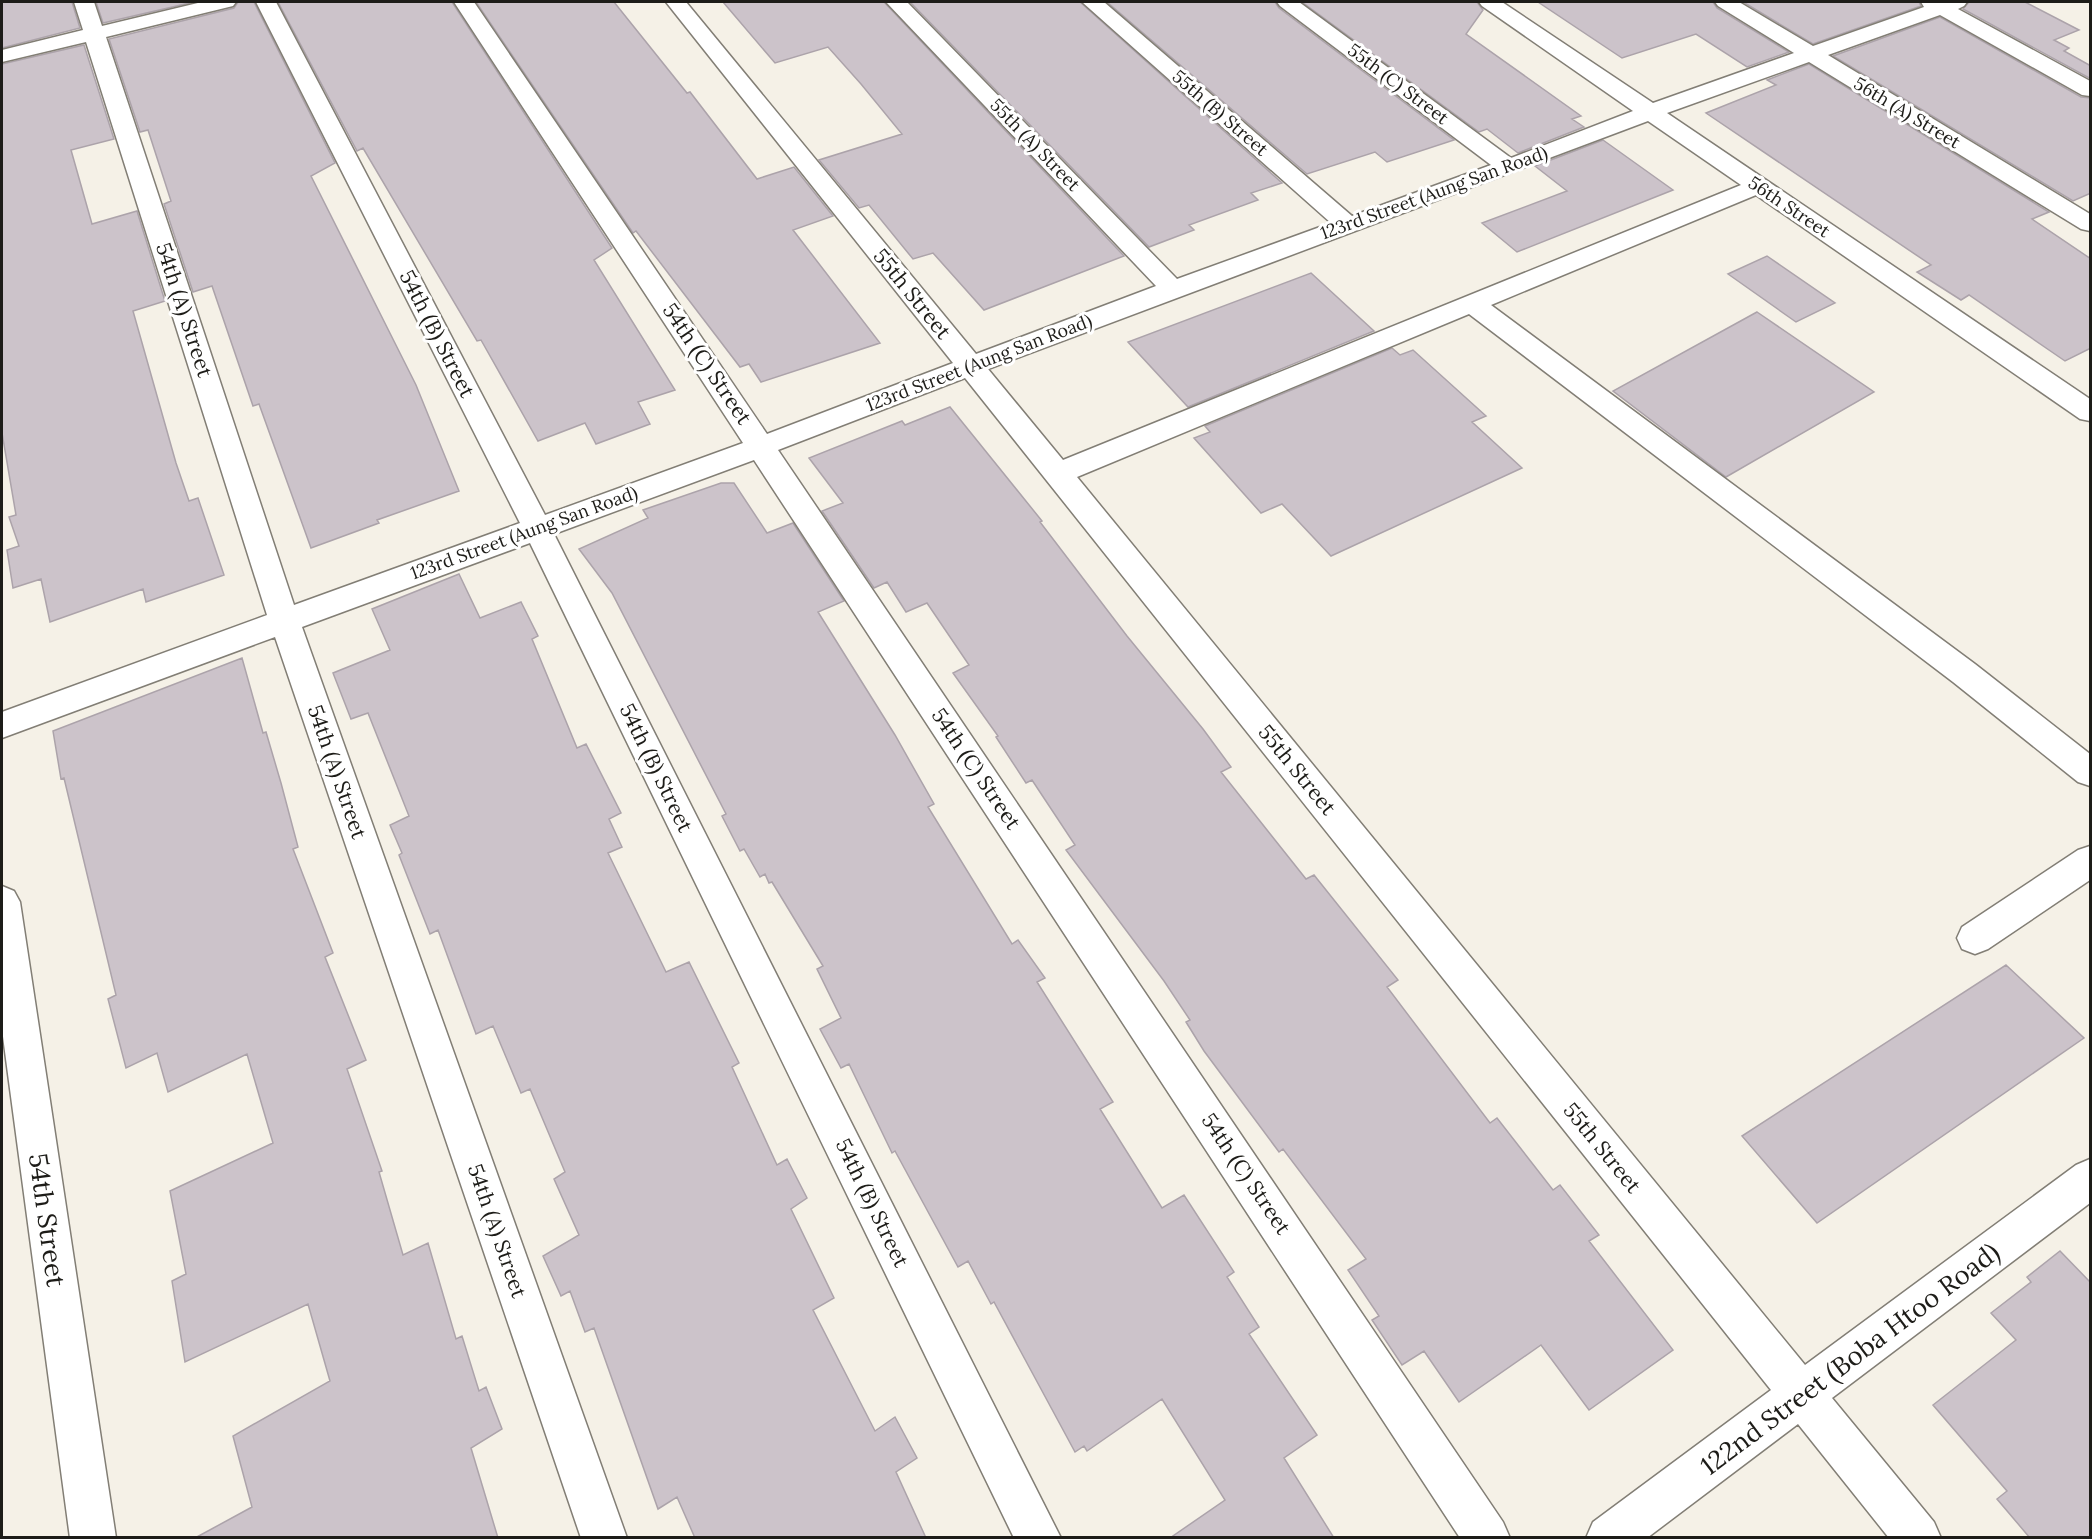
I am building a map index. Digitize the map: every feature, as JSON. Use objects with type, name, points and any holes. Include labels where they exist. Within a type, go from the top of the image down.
[{"type":"street","name":"54th (A) Street","points":[[84,2],[96,33],[284,621],[604,1538]]},
{"type":"street","points":[[2,56],[226,2]]},
{"type":"street","name":"54th (B) Street","points":[[266,2],[537,528],[1038,1538]]},
{"type":"street","name":"54th (C) Street","points":[[464,2],[762,446],[1487,1538]]},
{"type":"street","name":"55th Street","points":[[676,2],[1918,1538]]},
{"type":"street","name":"55th (A) Street","points":[[896,2],[1173,289]]},
{"type":"street","name":"55th (B) Street","points":[[1092,2],[1348,225]]},
{"type":"street","name":"55th (C) Street","points":[[1287,2],[1508,167]]},
{"type":"street","name":"56th Street","points":[[1488,2],[2091,412]]},
{"type":"street","name":"56th (A) Street","points":[[1725,2],[2091,224]]},
{"type":"street","points":[[1943,3],[2091,90]]},
{"type":"street","name":"123rd Street (Aung San Road)","points":[[2,725],[762,446],[1173,289],[1508,167],[1650,112],[1811,55],[1943,3]]},
{"type":"street","points":[[1058,474],[1758,186]]},
{"type":"street","points":[[1471,303],[1964,673],[2091,772]]},
{"type":"street","points":[[1975,938],[2091,861]]},
{"type":"street","name":"54th Street","points":[[2,902],[93,1538]]},
{"type":"street","name":"122nd Street (Boba Htoo Road)","points":[[1609,1538],[1802,1395],[2085,1193]]},
{"type":"building","points":[[2,2],[72,2],[80,28],[2,48]]},
{"type":"building","points":[[96,2],[194,2],[103,23]]},
{"type":"building","points":[[238,2],[254,2],[335,163],[311,176],[416,385],[459,491],[377,520],[379,523],[311,548],[259,404],[253,406],[212,286],[193,292],[164,204],[171,201],[148,130],[140,132],[109,39],[234,8]]},
{"type":"building","points":[[278,2],[452,2],[612,248],[594,260],[675,390],[638,402],[650,424],[596,444],[585,423],[538,441],[481,340],[477,341],[363,148],[357,151]]},
{"type":"building","points":[[476,2],[614,2],[687,93],[690,92],[757,179],[794,167],[833,216],[793,230],[880,343],[761,382],[749,364],[740,367],[636,231],[633,233]]},
{"type":"building","points":[[723,2],[884,2],[1124,256],[984,310],[933,253],[913,259],[869,205],[859,208],[819,160],[902,134],[861,84],[828,47],[775,63]]},
{"type":"building","points":[[910,2],[1080,2],[1282,183],[1251,193],[1258,200],[1189,225],[1194,230],[1149,247]]},
{"type":"building","points":[[1107,2],[1275,2],[1279,8],[1454,140],[1387,162],[1375,152],[1307,174]]},
{"type":"building","points":[[1302,2],[1477,2],[1483,10],[1466,34],[1581,116],[1572,119],[1584,127],[1518,153],[1487,129],[1479,132]]},
{"type":"building","points":[[1538,2],[1713,2],[1717,8],[1789,52],[1747,67],[1696,34],[1622,58]]},
{"type":"building","points":[[1743,2],[1919,2],[1921,6],[1813,44]]},
{"type":"building","points":[[1969,2],[2025,2],[2079,30],[2054,40],[2069,48],[2064,51],[2091,66],[2091,79],[1963,9]]},
{"type":"building","points":[[1940,17],[2081,97],[2091,98],[2091,193],[2073,201],[1833,56]]},
{"type":"building","points":[[84,45],[114,139],[71,150],[92,224],[137,211],[165,301],[133,311],[189,501],[198,498],[224,575],[146,602],[143,589],[50,622],[41,579],[13,588],[7,550],[19,546],[9,517],[16,515],[2,433],[2,64]]},
{"type":"building","points":[[1809,64],[2049,212],[2032,219],[2091,259],[2091,348],[2065,361],[1969,295],[1961,300],[1917,272],[1931,265],[1706,113],[1776,85],[1767,80]]},
{"type":"building","points":[[1603,140],[1673,190],[1517,252],[1482,223],[1567,191],[1535,166]]},
{"type":"building","points":[[1767,256],[1835,303],[1796,322],[1728,274]]},
{"type":"building","points":[[1311,273],[1374,331],[1188,407],[1128,342]]},
{"type":"building","points":[[1757,312],[1874,392],[1726,477],[1613,391]]},
{"type":"building","points":[[1392,348],[1400,355],[1413,350],[1486,416],[1472,422],[1522,468],[1331,556],[1282,504],[1261,513],[1194,438],[1210,432],[1205,426]]},
{"type":"building","points":[[950,407],[1042,521],[1040,522],[1127,636],[1203,729],[1231,767],[1221,772],[1306,879],[1314,875],[1398,980],[1387,987],[1490,1123],[1497,1118],[1553,1190],[1560,1185],[1599,1235],[1589,1241],[1673,1350],[1589,1410],[1541,1345],[1459,1402],[1424,1351],[1402,1365],[1372,1320],[1379,1316],[1348,1270],[1366,1259],[1283,1149],[1279,1152],[1204,1051],[1186,1022],[1190,1020],[1164,981],[1066,850],[1075,845],[1032,780],[1026,783],[996,737],[998,736],[953,673],[969,665],[927,603],[906,612],[887,582],[874,588],[822,511],[843,503],[809,458],[902,421],[905,425]]},
{"type":"building","points":[[721,483],[734,483],[767,533],[793,523],[844,601],[818,612],[895,735],[934,804],[928,807],[1012,944],[1018,940],[1045,978],[1037,982],[1113,1102],[1100,1109],[1162,1208],[1184,1195],[1234,1272],[1227,1277],[1259,1327],[1249,1334],[1317,1435],[1284,1458],[1334,1538],[1170,1538],[1225,1500],[1162,1399],[1087,1451],[1084,1446],[1075,1452],[994,1302],[991,1304],[968,1261],[958,1267],[895,1151],[892,1153],[849,1064],[841,1068],[820,1029],[841,1018],[817,969],[823,966],[772,882],[769,883],[765,874],[760,877],[744,849],[740,851],[722,816],[726,814],[612,593],[579,549],[648,518],[643,510]]},
{"type":"building","points":[[459,574],[480,618],[521,602],[538,636],[532,639],[577,748],[586,744],[621,813],[609,819],[622,847],[608,853],[666,972],[689,962],[739,1063],[732,1067],[777,1165],[787,1159],[807,1198],[791,1209],[834,1298],[813,1310],[875,1431],[895,1417],[917,1458],[896,1472],[926,1538],[695,1538],[677,1497],[658,1509],[594,1328],[585,1332],[570,1291],[561,1296],[543,1256],[579,1235],[554,1179],[565,1172],[530,1089],[521,1093],[493,1026],[476,1034],[438,930],[430,934],[399,855],[402,853],[390,825],[409,816],[368,713],[351,719],[333,673],[390,650],[372,609]]},
{"type":"building","points":[[242,658],[263,733],[266,732],[281,783],[298,847],[293,849],[333,953],[325,957],[366,1060],[347,1069],[382,1171],[379,1172],[403,1255],[428,1243],[456,1339],[462,1336],[479,1391],[486,1387],[502,1429],[471,1448],[498,1538],[195,1538],[252,1507],[233,1436],[330,1381],[308,1304],[185,1362],[172,1281],[186,1274],[170,1191],[273,1143],[247,1054],[168,1092],[157,1053],[126,1068],[108,999],[116,995],[64,778],[61,779],[53,731]]},
{"type":"building","points":[[2006,965],[2084,1038],[1817,1223],[1742,1136]]},
{"type":"building","points":[[2060,1251],[2091,1283],[2091,1538],[2030,1538],[1997,1499],[2007,1491],[1933,1405],[2016,1340],[1991,1313],[2031,1282],[2027,1277]]}]
